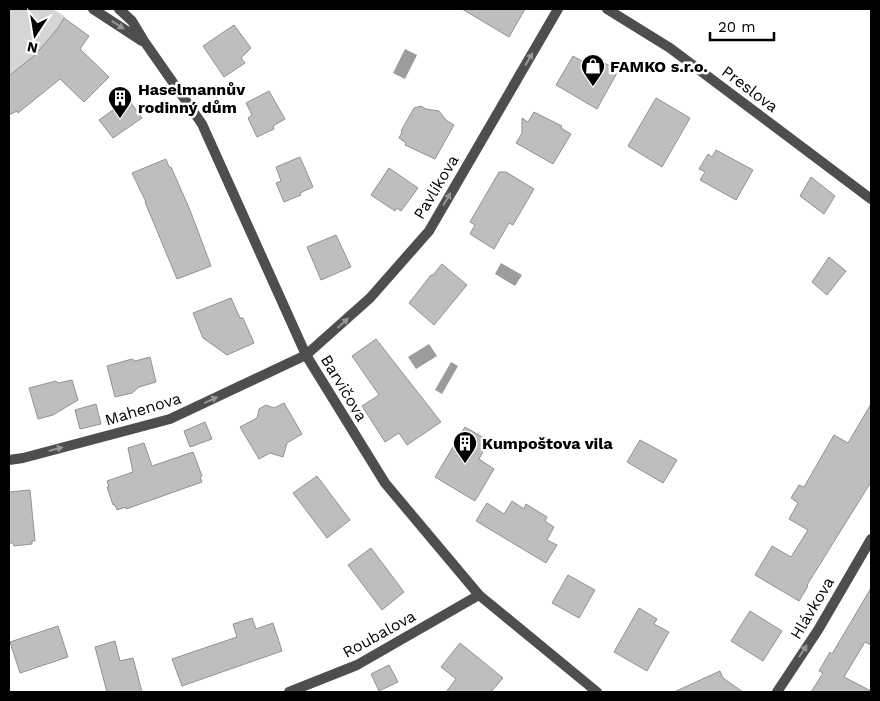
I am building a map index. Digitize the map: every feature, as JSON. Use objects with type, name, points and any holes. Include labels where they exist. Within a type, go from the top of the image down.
[{"type":"street","name":"Barvičova","points":[[93,9],[144,41]]},
{"type":"street","name":"Barvičova","points":[[119,9],[132,21],[202,124],[306,355],[385,483],[479,595],[597,692]]},
{"type":"street","name":"Pavlíkova","points":[[306,355],[370,298],[429,231],[558,9]]},
{"type":"street","name":"Preslova","points":[[607,9],[670,48],[871,199]]},
{"type":"street","name":"Mahenova","points":[[9,460],[170,420],[306,355]]},
{"type":"street","name":"Hlávkova","points":[[777,692],[818,630],[871,539]]},
{"type":"street","name":"Roubalova","points":[[289,692],[357,665],[479,595]]},
{"type":"shaded area","points":[[9,9],[52,9],[65,16],[55,33],[41,49],[9,76]]},
{"type":"shaded area","points":[[405,49],[417,55],[405,79],[393,73]]},
{"type":"shaded area","points":[[501,263],[522,275],[515,286],[495,274]]},
{"type":"shaded area","points":[[429,344],[437,356],[416,369],[408,357]]},
{"type":"shaded area","points":[[451,362],[458,366],[442,394],[435,390]]},
{"type":"building","points":[[462,9],[525,9],[509,37]]},
{"type":"building","points":[[64,18],[89,36],[80,49],[109,77],[84,102],[60,79],[18,113],[17,111],[9,115],[9,76],[35,55]]},
{"type":"building","points":[[234,25],[251,48],[241,58],[245,63],[224,77],[203,46]]},
{"type":"building","points":[[573,56],[596,69],[601,61],[618,71],[597,109],[556,85]]},
{"type":"building","points":[[269,91],[285,119],[273,126],[274,129],[257,137],[248,118],[252,115],[246,103]]},
{"type":"building","points":[[656,98],[690,118],[662,167],[628,146]]},
{"type":"building","name":"Haselmannův rodinný dům","points":[[128,99],[142,118],[113,138],[99,120]]},
{"type":"building","points":[[421,106],[426,109],[439,111],[446,120],[454,125],[435,159],[405,145],[406,143],[399,138],[414,108]]},
{"type":"building","points":[[534,112],[562,126],[561,128],[571,134],[553,164],[516,143],[522,133],[522,118],[528,122]]},
{"type":"building","points":[[716,150],[753,170],[736,200],[700,180],[705,172],[699,169],[708,154],[712,157]]},
{"type":"building","points":[[300,157],[313,187],[300,193],[301,195],[284,202],[276,183],[281,181],[276,167]]},
{"type":"building","points":[[166,159],[190,210],[211,266],[177,279],[146,202],[132,173]]},
{"type":"building","points":[[389,168],[418,188],[401,211],[397,208],[395,211],[371,195]]},
{"type":"building","points":[[499,172],[506,172],[534,189],[513,225],[509,223],[494,249],[470,234],[475,225],[470,222]]},
{"type":"building","points":[[811,177],[835,196],[824,214],[800,196]]},
{"type":"building","points":[[336,235],[351,267],[321,280],[307,247]]},
{"type":"building","points":[[829,257],[846,271],[827,295],[812,282]]},
{"type":"building","points":[[442,264],[467,285],[434,325],[409,303]]},
{"type":"building","points":[[231,298],[240,318],[243,318],[254,343],[227,355],[203,338],[193,313]]},
{"type":"building","points":[[376,339],[441,422],[407,445],[399,433],[385,442],[362,406],[379,395],[352,356]]},
{"type":"building","points":[[150,357],[156,382],[139,387],[132,393],[115,397],[107,366],[132,359],[135,361]]},
{"type":"building","points":[[72,380],[78,400],[53,415],[38,419],[29,388],[56,381],[58,383]]},
{"type":"building","points":[[284,403],[302,434],[287,443],[283,457],[270,453],[259,459],[240,427],[257,418],[259,409],[266,405],[274,408]]},
{"type":"building","points":[[96,404],[101,424],[80,429],[75,410]]},
{"type":"building","points":[[871,404],[871,482],[799,601],[755,575],[772,546],[791,557],[808,530],[789,519],[798,503],[791,498],[799,485],[804,487],[834,435],[848,443]]},
{"type":"building","points":[[205,422],[212,439],[190,447],[184,431]]},
{"type":"building","name":"Kumpoštova vila","points":[[465,427],[489,441],[479,459],[494,469],[475,501],[435,477]]},
{"type":"building","points":[[640,440],[677,460],[663,483],[627,462]]},
{"type":"building","points":[[144,443],[152,466],[193,452],[202,476],[200,477],[202,482],[126,509],[126,507],[117,510],[115,505],[113,505],[107,481],[133,472],[128,448]]},
{"type":"building","points":[[317,476],[350,520],[327,538],[293,493]]},
{"type":"building","points":[[30,490],[35,541],[32,541],[32,544],[14,546],[13,543],[9,543],[9,492]]},
{"type":"building","points":[[512,501],[524,509],[526,504],[547,517],[545,521],[554,527],[547,540],[557,545],[546,563],[476,521],[487,503],[504,514]]},
{"type":"building","points":[[371,548],[404,592],[382,610],[348,565]]},
{"type":"building","points":[[568,575],[595,590],[579,618],[552,603]]},
{"type":"building","points":[[871,588],[871,645],[865,642],[844,677],[871,692],[811,692],[823,673],[819,671],[830,652],[832,654]]},
{"type":"building","points":[[639,608],[657,619],[654,624],[669,632],[647,671],[614,652]]},
{"type":"building","points":[[750,611],[782,631],[763,661],[731,641]]},
{"type":"building","points":[[252,618],[256,629],[273,623],[282,651],[182,686],[172,659],[237,637],[233,624]]},
{"type":"building","points":[[58,626],[68,657],[20,673],[10,642]]},
{"type":"building","points":[[115,641],[120,661],[133,658],[142,692],[107,692],[95,647]]},
{"type":"building","points":[[460,643],[503,678],[491,692],[446,692],[456,679],[441,667]]},
{"type":"building","points":[[389,665],[398,682],[379,691],[371,674]]},
{"type":"building","points":[[720,671],[723,678],[743,692],[674,692]]},
{"type":"place","name":"FAMKO s.r.o.","points":[[593,87]]},
{"type":"place","name":"Haselmannův rodinný dům","points":[[120,119]]},
{"type":"place","name":"Kumpoštova vila","points":[[465,464]]}]
